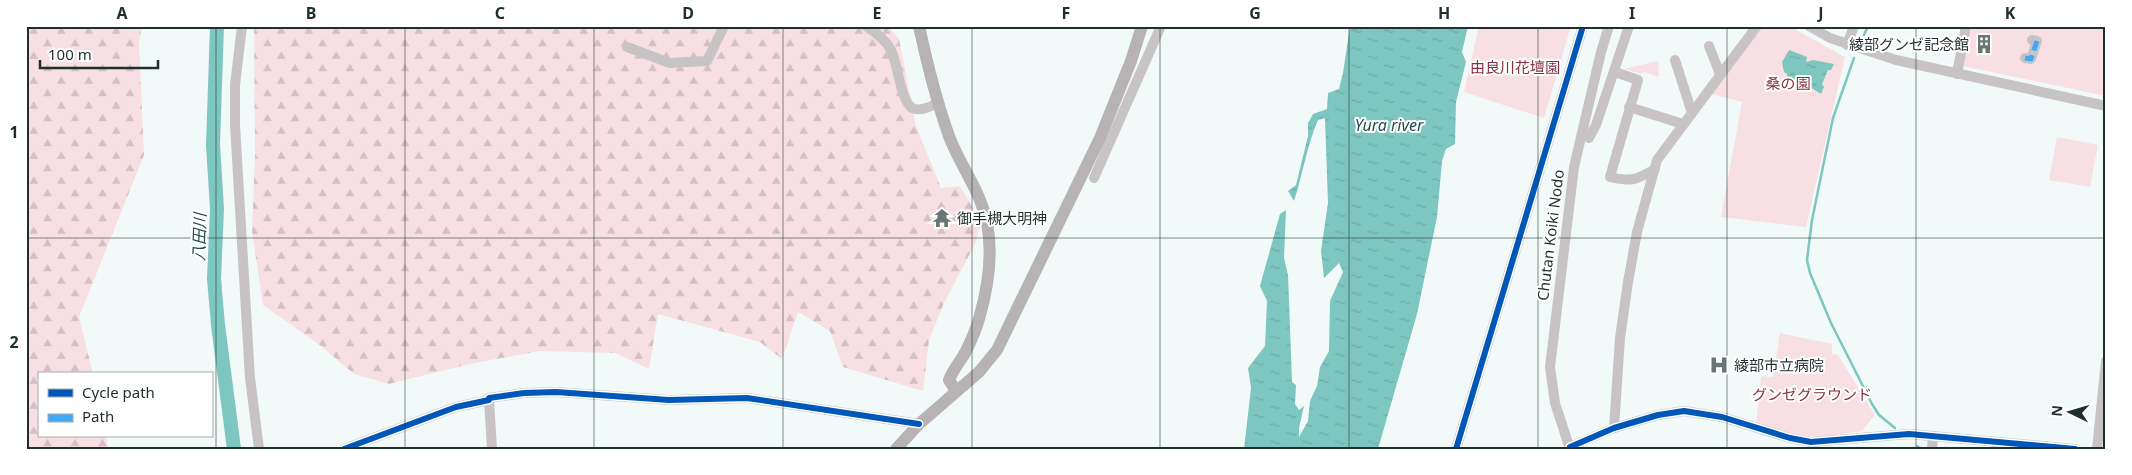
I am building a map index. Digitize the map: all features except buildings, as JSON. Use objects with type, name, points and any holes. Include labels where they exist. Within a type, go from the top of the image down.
[{"type":"main road","points":[[919,26],[928,72],[949,137],[984,211],[991,246],[987,285],[979,320],[966,351],[952,371],[949,380],[956,391]]},
{"type":"main road","points":[[896,449],[919,424],[979,372],[996,350],[1017,311],[1100,138],[1131,61],[1142,26]]},
{"type":"street","points":[[242,26],[235,86],[235,125],[250,378],[259,449]]},
{"type":"street","points":[[627,47],[670,63],[707,60],[724,26]]},
{"type":"street","points":[[866,26],[875,32],[891,50],[906,99],[912,108],[918,110],[938,103]]},
{"type":"street","points":[[1094,178],[1161,26]]},
{"type":"street","points":[[1456,449],[1583,26]]},
{"type":"street","name":"Chutan Koiki Nodo","points":[[1570,448],[1554,402],[1550,367],[1574,167],[1598,62],[1609,26]]},
{"type":"street","points":[[1589,138],[1596,125],[1615,72],[1629,26]]},
{"type":"street","points":[[1614,428],[1620,338],[1628,282],[1637,232],[1657,160],[1720,74],[1746,44],[1757,26]]},
{"type":"street","points":[[1809,26],[1847,45],[1896,60],[2106,106]]},
{"type":"street","points":[[1847,45],[1854,26]]},
{"type":"street","points":[[1957,74],[1966,26]]},
{"type":"street","points":[[2025,58],[2031,59],[2034,56],[2037,41],[2032,40]]},
{"type":"street","points":[[1709,46],[1720,74]]},
{"type":"street","points":[[1675,60],[1692,113]]},
{"type":"street","points":[[1615,72],[1638,80],[1610,178],[1638,179],[1655,168]]},
{"type":"street","points":[[1629,107],[1684,124]]},
{"type":"street","points":[[2096,449],[2106,361]]},
{"type":"street","points":[[344,449],[456,407],[489,400],[489,398],[524,393],[556,392],[669,400],[747,398],[919,424]]},
{"type":"street","points":[[489,400],[492,449]]},
{"type":"street","points":[[1570,448],[1614,428],[1658,415],[1684,411],[1722,418],[1790,438],[1811,442],[1909,434],[2026,447],[2075,449]]},
{"type":"street","points":[[1932,449],[1933,436]]},
{"type":"green space","points":[[26,26],[142,26],[139,43],[144,155],[79,317],[93,372],[38,372],[38,438],[106,438],[108,449],[26,449]]},
{"type":"green space","points":[[254,26],[888,26],[899,39],[916,126],[941,188],[960,186],[971,204],[980,226],[975,244],[944,303],[929,340],[923,391],[843,367],[830,331],[798,312],[782,359],[760,342],[658,314],[649,369],[615,353],[540,351],[470,364],[389,384],[354,374],[321,346],[263,305],[252,232],[255,156]]},
{"type":"green space","name":"由良川花壇園","points":[[1479,26],[1571,26],[1544,118],[1464,92]]},
{"type":"green space","name":"桑の園","points":[[1762,26],[1789,26],[1845,57],[1806,227],[1721,217],[1742,102],[1708,93]]},
{"type":"green space","points":[[1970,26],[2106,26],[2106,96],[1963,66]]},
{"type":"green space","points":[[1658,61],[1659,77],[1644,72],[1641,74],[1624,69]]},
{"type":"green space","points":[[2057,137],[2098,145],[2090,187],[2049,180]]},
{"type":"green space","name":"グンゼグラウンド","points":[[1780,333],[1832,344],[1832,354],[1838,355],[1875,415],[1862,431],[1825,437],[1799,435],[1756,423],[1761,376],[1773,377]]},
{"type":"water","name":"Yura river","points":[[1350,26],[1468,26],[1462,52],[1466,62],[1456,102],[1455,144],[1446,149],[1442,161],[1437,217],[1417,314],[1378,449],[1244,449],[1251,388],[1248,368],[1265,346],[1267,301],[1260,286],[1280,214],[1286,210],[1284,258],[1288,275],[1292,382],[1296,385],[1295,404],[1299,410],[1304,406],[1299,437],[1308,421],[1310,401],[1317,386],[1320,367],[1329,351],[1330,301],[1343,272],[1339,263],[1324,278],[1321,251],[1328,203],[1325,118],[1318,120],[1314,130],[1294,201],[1288,191],[1296,185],[1308,136],[1308,123],[1313,114],[1327,109],[1328,93],[1339,89]]},
{"type":"water","points":[[1789,50],[1807,57],[1806,62],[1813,60],[1834,64],[1831,70],[1828,70],[1822,84],[1824,87],[1821,94],[1799,83],[1794,85],[1787,78],[1782,62]]},
{"type":"waterway","name":"八田川","points":[[217,26],[213,145],[217,209],[214,279],[234,449]]},
{"type":"waterway","points":[[1864,35],[1868,26]]},
{"type":"waterway","points":[[1854,58],[1833,118],[1812,220],[1807,260],[1810,273],[1831,323],[1872,404],[1879,415],[1895,428]]},
{"type":"waterway","points":[[1917,446],[1922,449]]},
{"type":"marked path","points":[[2025,58],[2031,59],[2037,41],[2032,40]]},
{"type":"cycle path","points":[[1456,449],[1583,26]]},
{"type":"cycle path","points":[[344,449],[456,407],[489,400],[489,398],[524,393],[556,392],[669,400],[747,398],[919,424]]},
{"type":"cycle path","points":[[1570,447],[1614,428],[1658,415],[1684,411],[1722,417],[1790,438],[1811,442],[1909,434],[2075,449]]},
{"type":"place","name":"綾部グンゼ記念館","points":[[1984,44]]},
{"type":"place","name":"御手槻大明神","points":[[942,218]]},
{"type":"place","name":"綾部市立病院","points":[[1719,365]]}]
